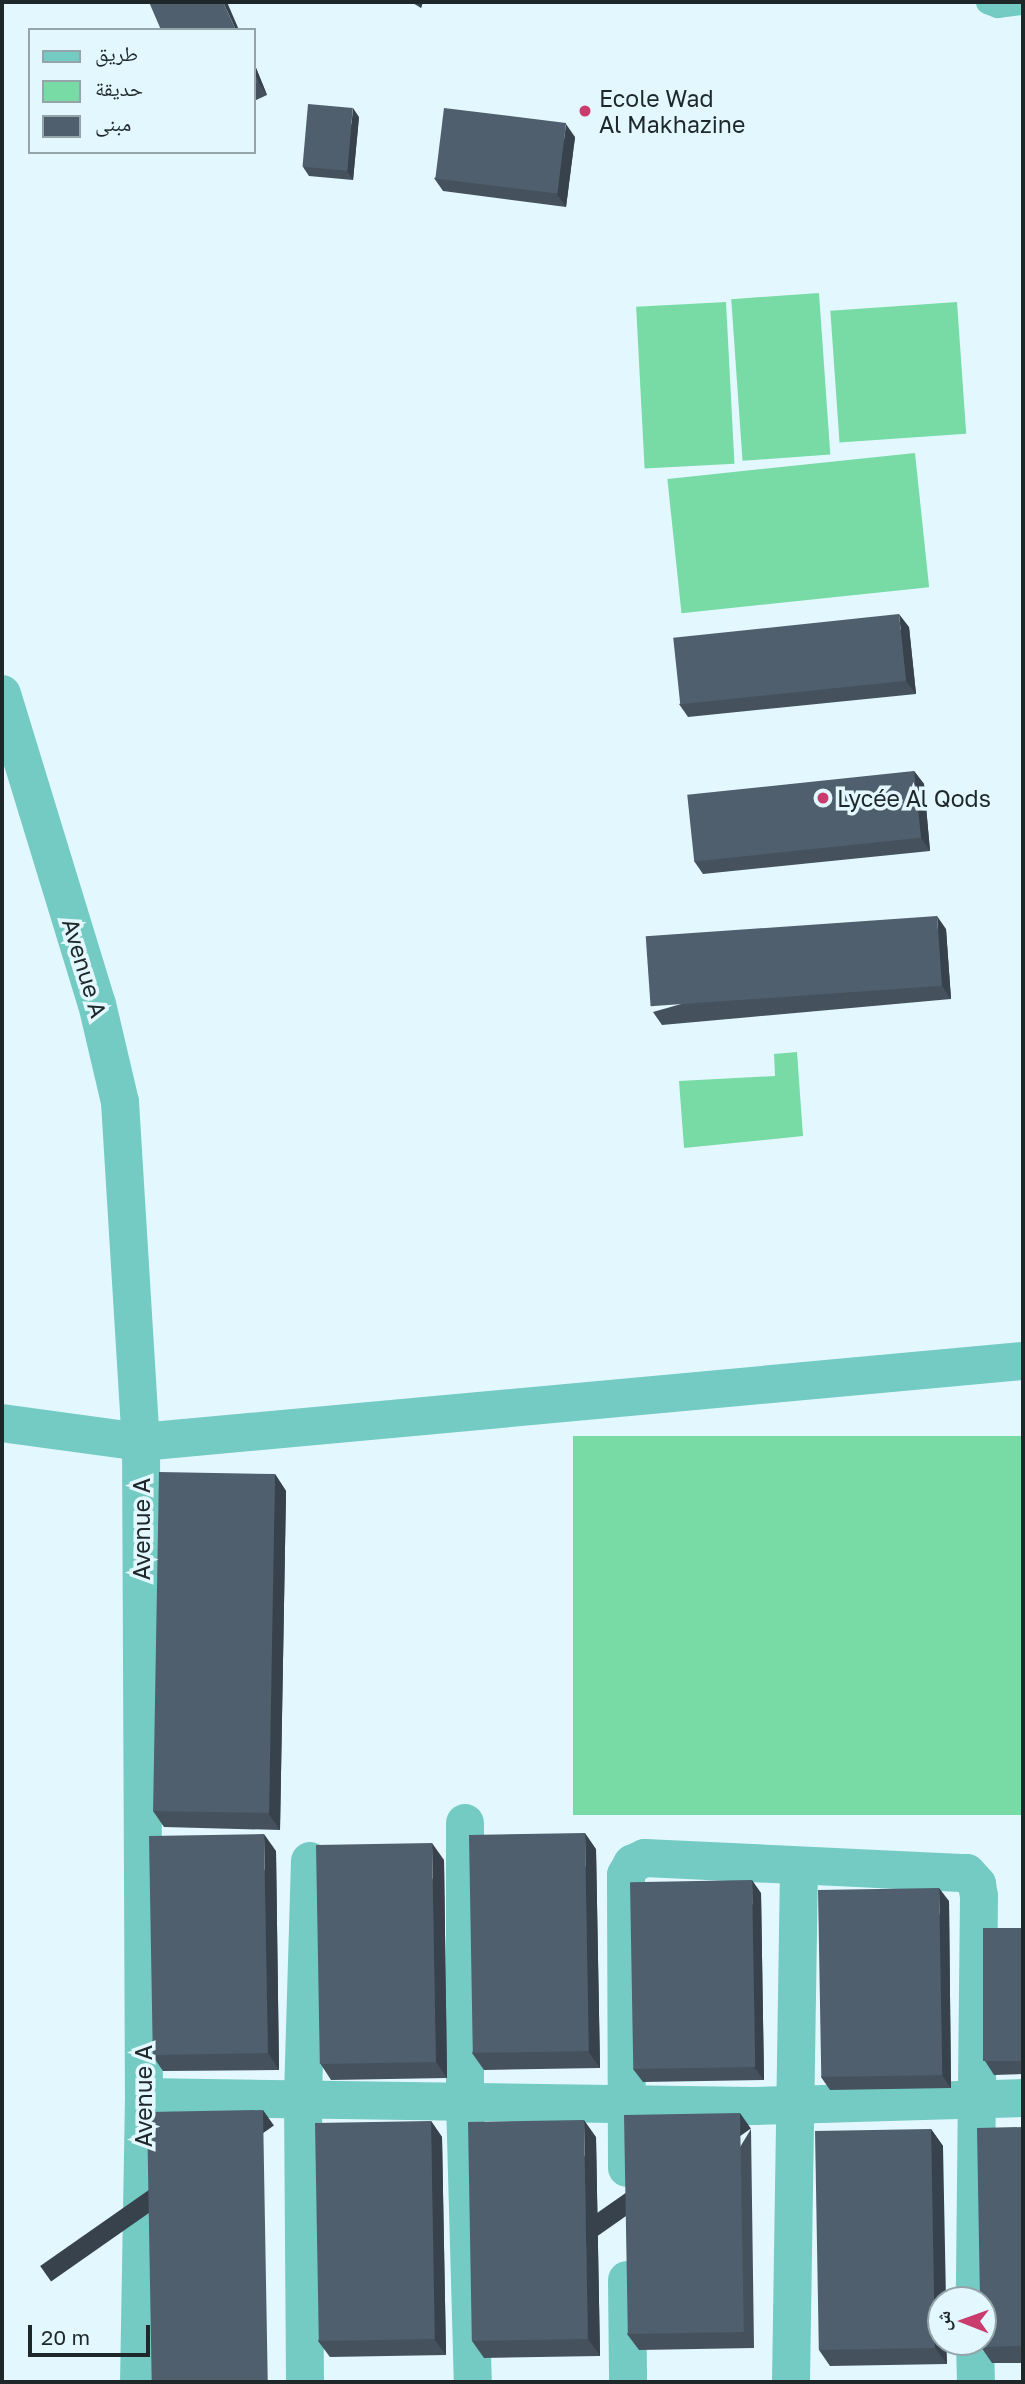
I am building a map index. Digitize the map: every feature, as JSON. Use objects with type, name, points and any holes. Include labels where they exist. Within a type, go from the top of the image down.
[{"type":"street","name":"Avenue A","points":[[2,694],[97,1004],[120,1101],[141,1441],[144,2097],[139,2382]]},
{"type":"street","points":[[2,1423],[141,1441],[1023,1361]]},
{"type":"street","points":[[465,1823],[465,2102],[473,2382]]},
{"type":"street","points":[[627,2201],[626,1875],[632,1864],[645,1858],[967,1873],[977,1884],[975,2286]]},
{"type":"street","points":[[304,2382],[303,2096],[310,1861]]},
{"type":"street","points":[[791,2382],[799,1866]]},
{"type":"street","points":[[144,2097],[303,2096],[465,2102],[795,2105],[1023,2098]]},
{"type":"street","points":[[627,2243],[628,2382]]},
{"type":"street","points":[[975,2356],[976,2382]]},
{"type":"lane","points":[[987,2],[997,6],[1023,3]]},
{"type":"green space","points":[[819,293],[830,455],[743,461],[731,299]]},
{"type":"green space","points":[[726,302],[734,464],[645,468],[636,307]]},
{"type":"green space","points":[[957,302],[966,434],[840,443],[830,311]]},
{"type":"green space","points":[[915,453],[929,587],[681,613],[667,479]]},
{"type":"green space","points":[[797,1052],[803,1136],[684,1148],[679,1081],[775,1076],[774,1054]]},
{"type":"green space","points":[[573,1436],[1023,1436],[1023,1815],[573,1815]]},
{"type":"building","points":[[149,2],[223,2],[235,28],[160,28]]},
{"type":"building","points":[[308,104],[353,108],[347,171],[303,167]]},
{"type":"building","points":[[444,108],[566,123],[557,193],[435,178]]},
{"type":"building","points":[[899,614],[906,681],[680,704],[673,638]]},
{"type":"building","points":[[914,771],[921,838],[694,861],[687,795]]},
{"type":"building","points":[[937,916],[942,986],[651,1006],[646,936]]},
{"type":"building","points":[[159,1472],[275,1474],[269,1813],[153,1811]]},
{"type":"building","points":[[585,1833],[589,2051],[473,2053],[469,1835]]},
{"type":"building","points":[[264,1834],[268,2053],[153,2055],[149,1836]]},
{"type":"building","points":[[432,1843],[436,2062],[320,2064],[316,1845]]},
{"type":"building","points":[[752,1880],[755,2067],[633,2069],[630,1882]]},
{"type":"building","points":[[939,1888],[942,2075],[821,2077],[818,1890]]},
{"type":"building","points":[[983,1928],[1023,1928],[1023,2061],[983,2061]]},
{"type":"building","points":[[263,2110],[268,2382],[152,2382],[147,2112]]},
{"type":"building","points":[[740,2113],[744,2332],[628,2334],[624,2115]]},
{"type":"building","points":[[584,2120],[588,2339],[472,2341],[468,2122]]},
{"type":"building","points":[[431,2121],[435,2339],[319,2341],[315,2123]]},
{"type":"building","points":[[1023,2127],[1023,2346],[997,2347],[997,2286],[980,2286],[977,2128]]},
{"type":"building","points":[[931,2129],[934,2286],[927,2286],[927,2348],[819,2350],[815,2131]]},
{"type":"place","name":"Ecole Wad Al Makhazine","points":[[585,111]]},
{"type":"place","name":"Lycée Al Qods","points":[[823,798]]}]
